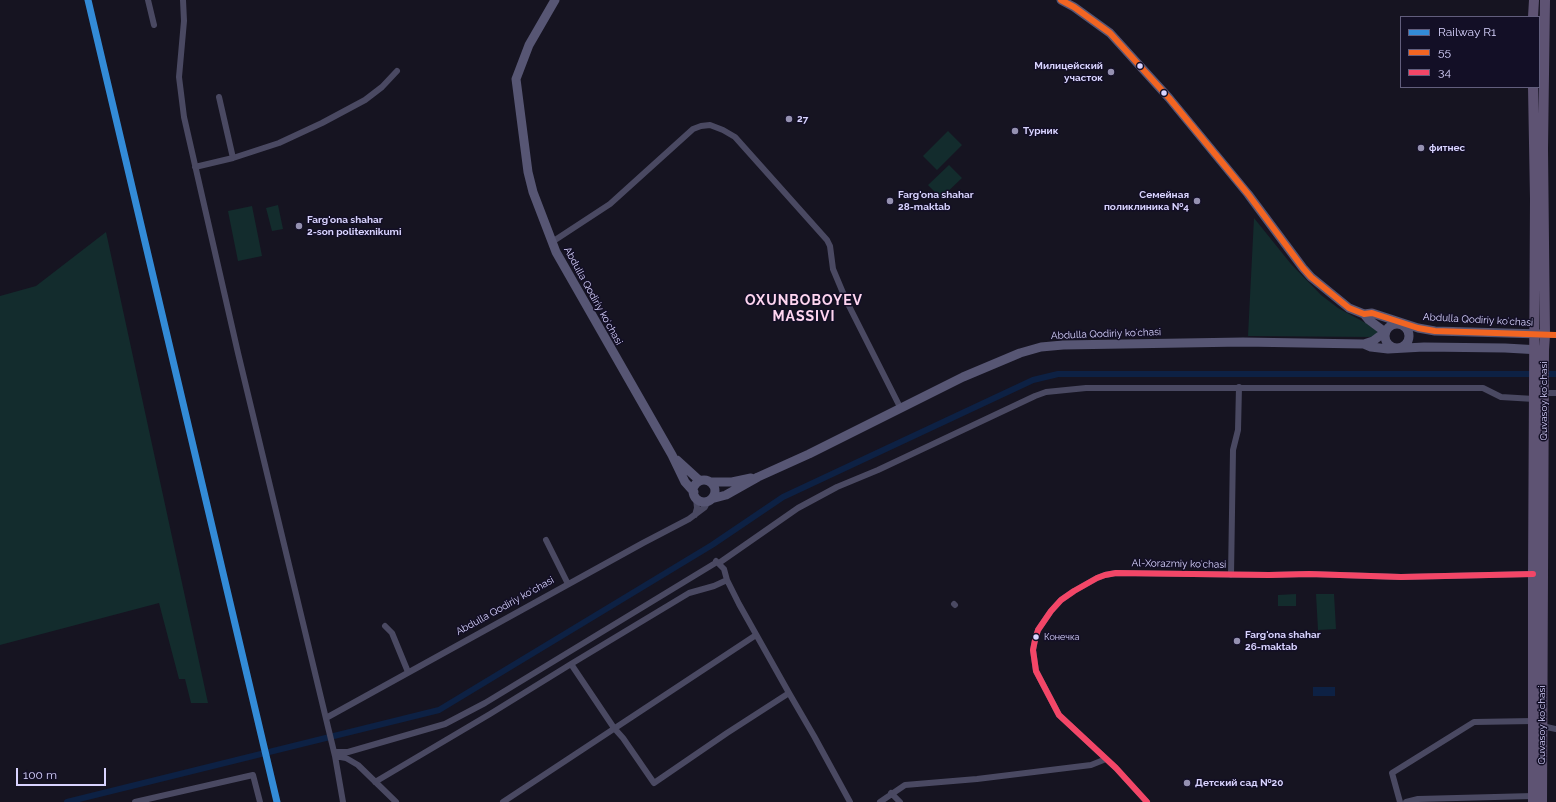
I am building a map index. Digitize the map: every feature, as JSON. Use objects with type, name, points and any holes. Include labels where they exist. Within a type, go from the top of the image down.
[{"type":"main road","points":[[1533,16],[1534,0]]},
{"type":"main road","name":"Quvasoy koʻchasi","points":[[1539,350],[1545,335],[1543,149],[1545,0]]},
{"type":"main road","name":"Quvasoy koʻchasi","points":[[1533,88],[1535,199],[1534,333],[1539,350],[1539,361],[1533,574],[1533,799]]},
{"type":"main road","name":"Quvasoy koʻchasi","points":[[1538,392],[1542,802]]},
{"type":"street","points":[[148,0],[154,25]]},
{"type":"street","points":[[183,0],[184,21],[179,77],[184,117],[238,354],[335,754],[344,802]]},
{"type":"street","name":"Abdulla Qodiriy koʻchasi","points":[[555,0],[529,45],[516,79],[528,172],[533,192],[556,252],[685,482],[695,495]]},
{"type":"street","name":"Abdulla Qodiriy koʻchasi","points":[[1061,0],[1074,7],[1110,33],[1169,98],[1248,194],[1311,276],[1349,308],[1364,314],[1369,320],[1385,332],[1373,341],[1364,344]]},
{"type":"street","points":[[195,167],[233,158],[279,142],[365,100],[382,87],[397,71]]},
{"type":"street","points":[[219,96],[233,158]]},
{"type":"street","points":[[552,242],[610,204],[693,129],[710,125],[723,130],[735,137],[827,240],[830,246],[834,269],[843,293],[901,409]]},
{"type":"street","name":"Abdulla Qodiriy koʻchasi","points":[[1364,314],[1372,313],[1400,323],[1435,331],[1534,333],[1545,335]]},
{"type":"street","points":[[1400,323],[1407,329],[1409,337],[1406,344],[1399,348],[1394,348],[1387,344],[1385,340],[1385,332],[1389,326],[1400,323]]},
{"type":"street","points":[[1545,335],[1556,335]]},
{"type":"street","name":"Abdulla Qodiriy koʻchasi","points":[[326,718],[568,584],[695,516],[710,500],[726,495],[758,477],[1020,353],[1041,347],[1063,345],[1221,342],[1364,344],[1388,349],[1498,348],[1539,350]]},
{"type":"street","points":[[335,754],[348,752],[444,724],[485,703],[716,561],[798,508],[837,487],[878,470],[1046,392],[1086,388],[1238,387],[1483,388],[1501,397],[1538,392],[1556,393]]},
{"type":"street","points":[[1231,575],[1232,450],[1238,430],[1238,387]]},
{"type":"street","name":"Abdulla Qodiriy koʻchasi","points":[[672,457],[700,481],[732,482],[758,477]]},
{"type":"street","points":[[695,516],[697,508],[695,486],[700,481]]},
{"type":"street","points":[[695,495],[702,501],[710,500],[715,490],[710,482]]},
{"type":"street","points":[[546,540],[568,584]]},
{"type":"street","points":[[716,561],[724,569],[727,580],[756,635],[850,802]]},
{"type":"street","name":"Al-Xorazmiy koʻchasi","points":[[1148,802],[1059,715],[1036,671],[1033,650],[1035,640],[1044,621],[1061,600],[1074,590],[1091,581],[1116,573],[1402,576],[1533,574]]},
{"type":"street","points":[[375,782],[689,593],[714,586],[727,580]]},
{"type":"street","points":[[385,626],[392,633],[408,672]]},
{"type":"street","points":[[502,802],[756,635]]},
{"type":"street","points":[[571,664],[614,728],[623,738],[654,783],[788,693]]},
{"type":"street","points":[[1400,802],[1392,773],[1407,762],[1474,722],[1533,721]]},
{"type":"street","points":[[1542,726],[1556,728]]},
{"type":"street","points":[[335,754],[358,764],[396,802]]},
{"type":"street","points":[[880,802],[905,784],[977,779],[1091,765],[1106,760]]},
{"type":"street","points":[[135,802],[253,775],[260,802]]},
{"type":"street","points":[[891,793],[900,802]]},
{"type":"street","points":[[1406,802],[1418,799],[1533,799]]},
{"type":"green space","points":[[948,131],[962,145],[937,170],[923,156]]},
{"type":"green space","points":[[949,165],[962,178],[941,198],[928,185]]},
{"type":"green space","points":[[278,205],[283,229],[272,231],[266,208]]},
{"type":"green space","points":[[252,206],[262,256],[238,261],[228,211]]},
{"type":"green space","points":[[1254,218],[1291,264],[1321,295],[1338,308],[1375,328],[1378,333],[1374,337],[1248,336]]},
{"type":"green space","points":[[106,232],[208,703],[191,703],[185,679],[179,679],[159,603],[0,645],[0,296],[36,286]]},
{"type":"green space","points":[[1296,594],[1296,606],[1278,606],[1278,595]]},
{"type":"green space","points":[[1316,594],[1334,594],[1336,629],[1318,630]]},
{"type":"water","points":[[1313,687],[1335,687],[1335,696],[1313,696]]},
{"type":"waterway","points":[[67,802],[439,710],[712,545],[783,497],[1033,380],[1058,374],[1556,374]]},
{"type":"rail line","name":"R1","points":[[88,0],[277,802]]},
{"type":"transit line","name":"55","points":[[1061,0],[1074,7],[1110,33],[1169,98],[1248,194],[1303,268],[1311,277],[1349,308],[1364,314],[1372,313],[1418,328],[1435,331],[1556,335]]},
{"type":"transit line","name":"34","points":[[1147,802],[1116,768],[1059,715],[1036,671],[1033,650],[1038,630],[1051,611],[1061,600],[1074,591],[1097,578],[1116,573],[1269,575],[1309,574],[1401,577],[1533,574]]},
{"type":"place","name":"Милицейский участок","points":[[1111,72]]},
{"type":"place","name":"27","points":[[789,119]]},
{"type":"place","name":"Турник","points":[[1015,131]]},
{"type":"place","name":"фитнес","points":[[1421,148]]},
{"type":"place","name":"Farg'ona shahar 28-maktab","points":[[890,201]]},
{"type":"place","name":"Семейная поликлиника №4","points":[[1197,201]]},
{"type":"place","name":"Farg'ona shahar 2-son politexnikumi","points":[[299,226]]},
{"type":"place","name":"Конечка","points":[[1036,637]]},
{"type":"place","name":"Farg'ona shahar 26-maktab","points":[[1237,641]]},
{"type":"place","name":"Детский сад №20","points":[[1187,783]]},
{"type":"district","name":"OXUNBOBOYEV MASSIVI","points":[[804,310]]}]
